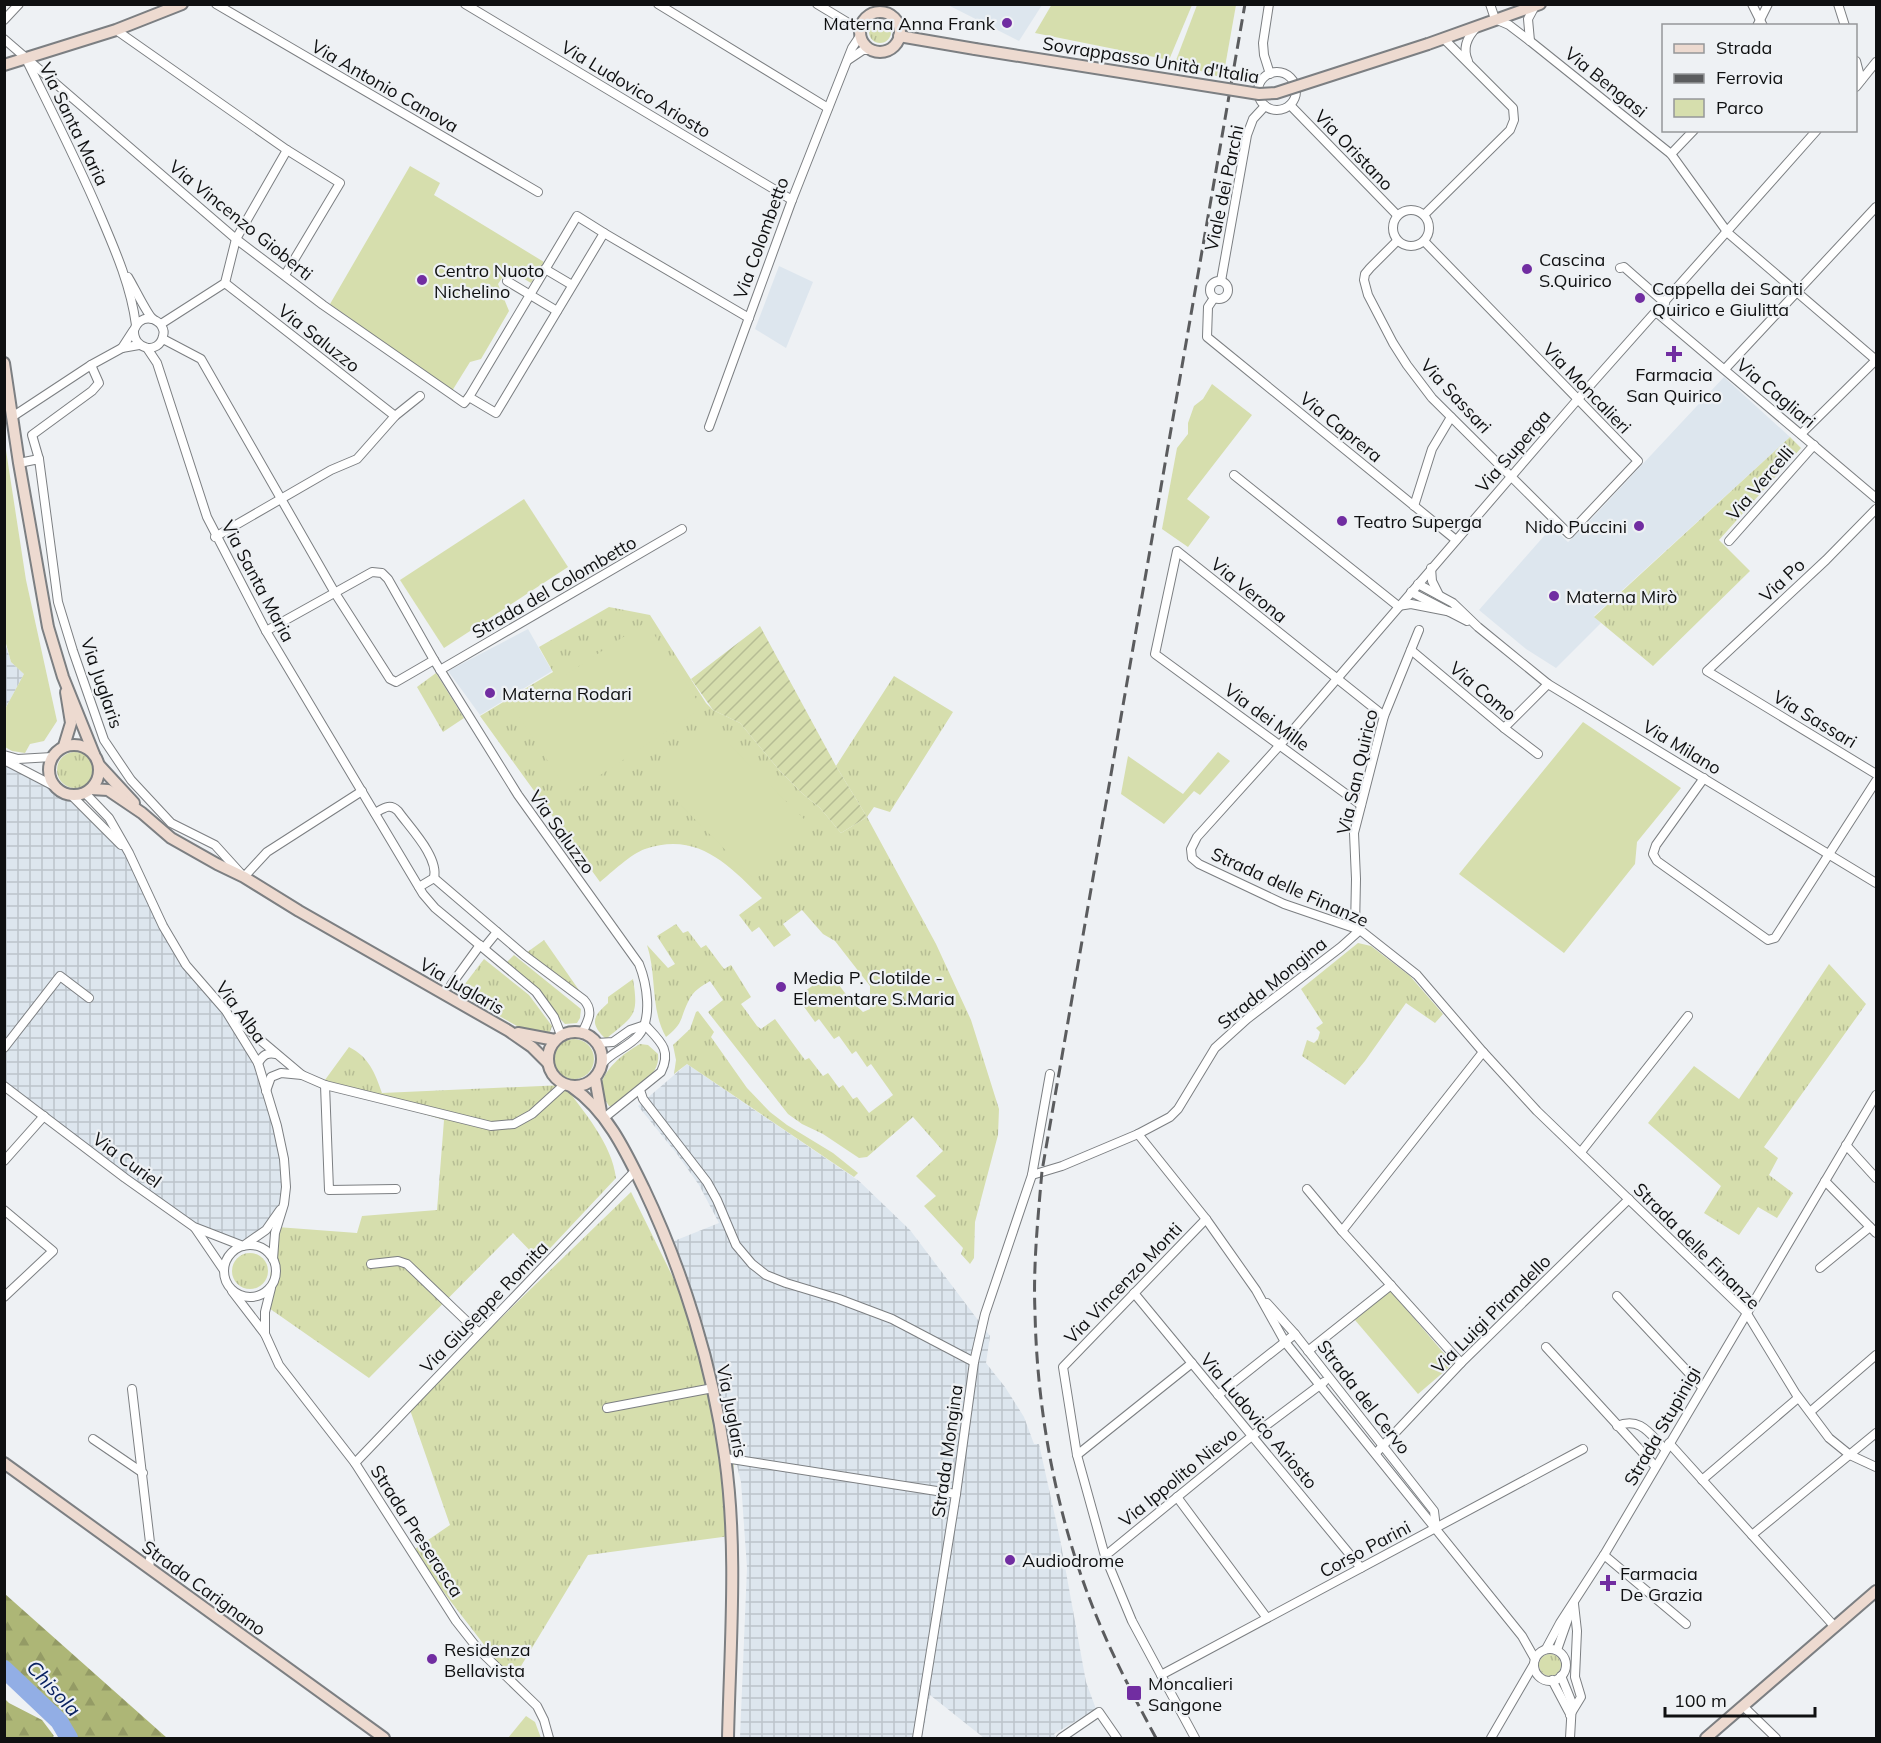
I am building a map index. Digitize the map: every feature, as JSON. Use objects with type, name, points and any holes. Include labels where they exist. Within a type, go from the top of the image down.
[{"type":"street","points":[[4,20],[19,4]]},
{"type":"street","points":[[4,65],[116,30],[182,4]]},
{"type":"street","name":"Via Antonio Canova","points":[[216,4],[538,192]]},
{"type":"street","name":"Via Ludovico Ariosto","points":[[465,4],[792,200]]},
{"type":"street","points":[[658,4],[828,108]]},
{"type":"street","points":[[817,4],[860,33],[866,46],[871,50]]},
{"type":"street","points":[[847,61],[863,50],[881,52],[891,49],[899,36],[897,23],[887,4]]},
{"type":"street","points":[[1269,4],[1263,43],[1270,74]]},
{"type":"street","points":[[1490,4],[1495,20]]},
{"type":"street","points":[[1752,4],[1760,24]]},
{"type":"street","points":[[1760,24],[1768,4]]},
{"type":"street","points":[[1838,4],[1844,24]]},
{"type":"street","points":[[1530,41],[1528,19],[1538,5]]},
{"type":"street","name":"Sovrappasso Unità d'Italia","points":[[899,36],[1259,94],[1276,93],[1444,39],[1538,5]]},
{"type":"street","name":"Via Colombetto","points":[[709,427],[792,200],[864,20],[873,9],[892,16]]},
{"type":"street","name":"Via Bengasi","points":[[1495,20],[1509,25],[1671,154],[1728,233],[1876,360]]},
{"type":"street","points":[[1470,65],[1465,54],[1466,44],[1472,32],[1480,25]]},
{"type":"street","points":[[116,30],[287,150],[340,183],[285,275]]},
{"type":"street","name":"Via Vincenzo Gioberti","points":[[4,39],[236,239],[324,305],[464,403],[469,396]]},
{"type":"street","points":[[1424,215],[1513,125],[1515,115],[1513,108],[1444,39]]},
{"type":"street","name":"Via Santa Maria","points":[[26,59],[84,177],[123,268],[152,318],[161,324]]},
{"type":"street","points":[[1858,83],[1876,62]]},
{"type":"street","points":[[1279,73],[1291,79],[1295,92],[1290,105],[1276,110],[1265,106],[1259,98],[1258,89],[1262,80],[1270,74],[1279,73]]},
{"type":"street","name":"Via Oristano","points":[[1290,105],[1397,216]]},
{"type":"street","name":"Viale dei Parchi","points":[[1221,281],[1247,135],[1253,119],[1265,106]]},
{"type":"street","points":[[1671,154],[1692,132]]},
{"type":"street","name":"Via Superga","points":[[1191,849],[1197,837],[1280,745],[1578,399],[1728,233],[1815,132]]},
{"type":"street","points":[[12,417],[91,365],[122,348],[156,346],[163,339],[161,324],[225,283],[236,239],[287,150]]},
{"type":"street","points":[[1725,369],[1876,207]]},
{"type":"street","points":[[1408,210],[1417,210],[1424,215],[1429,228],[1424,241],[1411,247],[1397,241],[1392,228],[1397,216],[1408,210]]},
{"type":"street","points":[[604,232],[496,413],[469,396],[577,216],[604,232],[749,318]]},
{"type":"street","points":[[1868,216],[1876,223]]},
{"type":"street","name":"Via Sassari","points":[[1397,241],[1365,274],[1365,287],[1393,343],[1432,398],[1569,534],[1638,461]]},
{"type":"street","name":"Via Moncalieri","points":[[1424,241],[1638,461]]},
{"type":"street","points":[[1620,268],[1624,267],[1665,303]]},
{"type":"street","name":"Via Santa Maria","points":[[123,268],[133,307],[134,337],[157,363],[215,537],[266,631],[419,887],[435,908],[537,992],[554,1017],[558,1037]]},
{"type":"street","points":[[545,269],[572,285]]},
{"type":"street","points":[[507,281],[557,311]]},
{"type":"street","name":"Viale dei Parchi","points":[[1221,281],[1228,287],[1228,295],[1220,300],[1214,298],[1210,293],[1211,286],[1221,281]]},
{"type":"street","name":"Via Saluzzo","points":[[225,283],[395,416]]},
{"type":"street","name":"Viale dei Parchi","points":[[1207,338],[1208,307],[1214,298]]},
{"type":"street","name":"Via Cagliari","points":[[1656,312],[1876,498]]},
{"type":"street","points":[[122,348],[143,319],[152,318]]},
{"type":"street","name":"Via Caprera","points":[[1207,338],[1456,540]]},
{"type":"street","points":[[163,339],[201,360],[335,593],[390,679],[396,682],[434,660]]},
{"type":"street","points":[[1801,434],[1876,360]]},
{"type":"street","name":"Via Juglaris","points":[[4,363],[48,627],[63,677],[94,754]]},
{"type":"street","name":"Via Juglaris","points":[[91,365],[99,383],[92,391],[32,435],[39,459],[58,602],[104,740],[131,780],[171,823],[215,845],[244,877]]},
{"type":"street","points":[[215,537],[331,470],[357,459],[395,416],[420,396]]},
{"type":"street","points":[[1414,506],[1432,449],[1451,417]]},
{"type":"street","name":"Via Vercelli","points":[[1729,541],[1814,445]]},
{"type":"street","points":[[19,463],[39,459]]},
{"type":"street","points":[[1234,475],[1398,606],[1411,604],[1452,612]]},
{"type":"street","name":"Via Po","points":[[1707,671],[1876,509]]},
{"type":"street","name":"Strada del Colombetto","points":[[440,670],[682,529]]},
{"type":"street","name":"Via Verona","points":[[1155,654],[1177,551],[1384,716]]},
{"type":"street","points":[[1431,568],[1432,581],[1440,596]]},
{"type":"street","name":"Via Saluzzo","points":[[266,631],[372,572],[382,573],[388,579],[440,670],[518,795],[639,964],[646,997],[645,1025]]},
{"type":"street","name":"Via Milano","points":[[1418,584],[1453,603],[1478,627],[1548,684],[1876,883]]},
{"type":"street","name":"Via Milano","points":[[1411,592],[1478,627]]},
{"type":"street","name":"Via San Quirico","points":[[1357,929],[1354,833],[1384,716],[1419,630]]},
{"type":"street","name":"Via Como","points":[[1411,650],[1538,754]]},
{"type":"street","name":"Via dei Mille","points":[[1155,654],[1361,805]]},
{"type":"street","name":"Via Sassari","points":[[1707,671],[1876,774]]},
{"type":"street","name":"Via Juglaris","points":[[63,677],[70,723],[64,746]]},
{"type":"street","points":[[1504,728],[1548,684]]},
{"type":"street","points":[[4,760],[54,786],[64,794],[71,795],[88,791],[98,778],[99,765],[94,754],[80,745],[64,746],[52,757],[49,772],[54,786]]},
{"type":"street","points":[[4,755],[18,759],[52,757]]},
{"type":"street","name":"Via Juglaris","points":[[99,765],[142,813]]},
{"type":"street","points":[[1704,778],[1656,845],[1653,854],[1657,861],[1768,940],[1775,938],[1876,781]]},
{"type":"street","name":"Via Juglaris","points":[[88,791],[108,790],[142,813],[171,838],[244,877],[508,1031],[532,1047],[547,1062]]},
{"type":"street","name":"Via Alba","points":[[88,791],[109,818],[129,853],[163,926],[186,965],[226,1011],[258,1063],[277,1126],[284,1159],[286,1187],[284,1204],[275,1233],[273,1259]]},
{"type":"street","points":[[244,877],[267,852],[362,791]]},
{"type":"street","name":"Via Alba","points":[[71,795],[129,853]]},
{"type":"street","points":[[375,813],[386,806],[391,806],[398,811],[432,858],[436,869],[434,878],[419,887]]},
{"type":"street","name":"Strada delle Finanze","points":[[1191,849],[1192,858],[1210,869],[1284,904],[1357,929],[1417,975],[1537,1111],[1746,1312],[1798,1398],[1829,1438],[1850,1455],[1876,1467]]},
{"type":"street","points":[[434,878],[497,933],[588,1005],[590,1014],[582,1033]]},
{"type":"street","name":"Strada Mongina","points":[[1032,1175],[1062,1166],[1170,1118],[1178,1109],[1215,1048],[1247,1018],[1341,947],[1357,929]]},
{"type":"street","points":[[451,985],[482,946],[497,933]]},
{"type":"street","points":[[4,1048],[60,976],[89,998]]},
{"type":"street","points":[[226,1011],[302,1075],[325,1085],[491,1126],[514,1124],[532,1114],[568,1086]]},
{"type":"street","points":[[1581,1152],[1688,1016]]},
{"type":"street","points":[[597,1043],[613,1042],[630,1030],[645,1025]]},
{"type":"street","points":[[601,1065],[601,1050],[597,1043],[582,1033],[575,1032],[558,1037],[550,1047],[547,1062],[553,1077],[568,1086],[580,1086],[595,1078],[601,1065],[609,1056],[637,1038],[645,1025]]},
{"type":"street","points":[[603,1115],[640,1090],[661,1072],[666,1063],[665,1049],[645,1025]]},
{"type":"street","name":"Via Juglaris","points":[[508,1031],[558,1037]]},
{"type":"street","points":[[1342,1231],[1483,1052]]},
{"type":"street","points":[[258,1063],[263,1055],[270,1053],[278,1055]]},
{"type":"street","points":[[266,1091],[271,1077],[281,1073],[302,1075]]},
{"type":"street","name":"Strada Mongina","points":[[917,1738],[956,1494],[974,1362],[985,1314],[1032,1175],[1050,1074]]},
{"type":"street","name":"Via Juglaris","points":[[595,1078],[603,1115]]},
{"type":"street","points":[[325,1085],[329,1190],[396,1189]]},
{"type":"street","name":"Via Curiel","points":[[4,1086],[194,1227],[243,1246]]},
{"type":"street","name":"Via Juglaris","points":[[568,1086],[589,1098],[603,1115],[635,1171],[657,1216],[695,1322],[713,1388],[725,1458],[730,1547],[728,1738]]},
{"type":"street","points":[[640,1090],[643,1100],[707,1182],[736,1245],[752,1264],[766,1275],[786,1283],[892,1319],[974,1362]]},
{"type":"street","name":"Strada Stupinigi","points":[[1544,1650],[1604,1555],[1876,1095]]},
{"type":"street","points":[[4,1161],[44,1116]]},
{"type":"street","name":"Strada del Cervo","points":[[1138,1134],[1206,1219],[1256,1290],[1285,1342],[1528,1643],[1544,1650]]},
{"type":"street","points":[[1846,1145],[1876,1178]]},
{"type":"street","name":"Via Giuseppe Romita","points":[[356,1463],[635,1171]]},
{"type":"street","points":[[1825,1181],[1876,1233]]},
{"type":"street","points":[[1307,1189],[1461,1364]]},
{"type":"street","name":"Via Luigi Pirandello","points":[[1376,1453],[1461,1364],[1629,1198]]},
{"type":"street","points":[[243,1246],[260,1247],[273,1259],[276,1268],[271,1287],[256,1297],[239,1296],[232,1291],[225,1280],[226,1259],[233,1251],[266,1230],[284,1204]]},
{"type":"street","points":[[4,1210],[53,1251],[4,1297]]},
{"type":"street","name":"Via Vincenzo Monti","points":[[1077,1455],[1063,1367],[1206,1219]]},
{"type":"street","name":"Via Curiel","points":[[194,1227],[224,1269]]},
{"type":"street","points":[[1820,1268],[1870,1227]]},
{"type":"street","points":[[371,1264],[398,1261],[407,1263],[479,1333]]},
{"type":"street","points":[[1308,1351],[1391,1285]]},
{"type":"street","name":"Strada Preserasca","points":[[265,1334],[265,1312],[271,1287]]},
{"type":"street","name":"Strada del Cervo","points":[[1256,1290],[1295,1334],[1434,1511],[1436,1528]]},
{"type":"street","name":"Strada Preserasca","points":[[232,1291],[265,1334],[279,1365],[356,1463],[456,1621],[478,1649],[537,1706],[549,1738]]},
{"type":"street","name":"Via Ludovico Ariosto","points":[[1134,1293],[1361,1568]]},
{"type":"street","points":[[1617,1296],[1702,1387]]},
{"type":"street","points":[[1218,1395],[1295,1334]]},
{"type":"street","points":[[1546,1347],[1655,1466]]},
{"type":"street","points":[[1810,1412],[1876,1355]]},
{"type":"street","points":[[1192,1363],[1077,1455],[1105,1557],[1132,1621],[1195,1738]]},
{"type":"street","name":"Via Ippolito Nievo","points":[[1105,1557],[1252,1436],[1329,1378]]},
{"type":"street","points":[[607,1407],[713,1388]]},
{"type":"street","points":[[132,1389],[151,1551],[149,1568]]},
{"type":"street","points":[[1702,1480],[1798,1398]]},
{"type":"street","points":[[1617,1426],[1627,1422],[1636,1422],[1667,1446],[1702,1480],[1835,1627]]},
{"type":"street","points":[[1752,1535],[1876,1433]]},
{"type":"street","points":[[93,1439],[142,1473]]},
{"type":"street","name":"Corso Parini","points":[[1161,1675],[1583,1449]]},
{"type":"street","points":[[725,1458],[956,1494]]},
{"type":"street","name":"Strada Carignano","points":[[4,1463],[384,1738]]},
{"type":"street","points":[[1178,1497],[1267,1618]]},
{"type":"street","points":[[1604,1555],[1686,1624]]},
{"type":"street","points":[[1706,1738],[1876,1591]]},
{"type":"street","points":[[1570,1715],[1581,1697],[1575,1677],[1577,1631],[1574,1604]]},
{"type":"street","name":"Strada Stupinigi","points":[[1557,1650],[1574,1604]]},
{"type":"street","name":"Strada del Cervo","points":[[1528,1643],[1535,1662]]},
{"type":"street","points":[[1491,1738],[1535,1662],[1544,1650],[1557,1650],[1561,1653],[1565,1662],[1564,1672],[1552,1680],[1544,1680],[1538,1675],[1535,1662]]},
{"type":"street","points":[[1522,1685],[1538,1675]]},
{"type":"street","points":[[1561,1676],[1572,1703],[1570,1738]]},
{"type":"street","points":[[1552,1680],[1570,1715]]},
{"type":"street","points":[[1743,1706],[1776,1738]]},
{"type":"street","points":[[1061,1738],[1099,1712],[1117,1738]]},
{"type":"shaded area","name":"Materna Anna Frank","points":[[948,5],[1042,5],[1019,41]]},
{"type":"shaded area","points":[[779,266],[813,282],[786,348],[755,329]]},
{"type":"shaded area","points":[[1724,377],[1790,437],[1594,616],[1601,623],[1556,668],[1526,649],[1479,610],[1552,527],[1568,542],[1581,530]]},
{"type":"shaded area","name":"Materna Rodari","points":[[528,629],[552,671],[480,715],[448,671]]},
{"type":"shaded area","points":[[4,640],[11,662],[24,674],[5,709]]},
{"type":"shaded area","points":[[4,760],[71,795],[129,853],[186,965],[226,1011],[258,1063],[284,1159],[284,1204],[266,1230],[243,1246],[194,1227],[5,1086]]},
{"type":"shaded area","points":[[687,1064],[859,1181],[910,1230],[990,1336],[986,1363],[1024,1417],[1034,1444],[1039,1444],[1060,1539],[1086,1682],[1096,1709],[1054,1734],[1056,1738],[984,1738],[930,1695],[922,1738],[740,1738],[747,1568],[741,1482],[702,1320],[674,1241],[719,1223],[699,1185],[638,1106]]},
{"type":"green space","points":[[1052,4],[1192,5],[1169,60],[1035,33]]},
{"type":"green space","points":[[1197,5],[1236,5],[1223,78],[1175,63]]},
{"type":"green space","points":[[880,21],[888,24],[891,32],[888,40],[880,43],[872,40],[869,32],[872,24]]},
{"type":"green space","name":"Centro Nuoto Nichelino","points":[[410,166],[440,183],[434,195],[544,262],[531,283],[516,274],[502,278],[498,284],[509,311],[481,359],[470,362],[452,391],[330,304]]},
{"type":"green space","points":[[1212,384],[1252,415],[1187,499],[1210,517],[1188,547],[1162,529],[1177,448],[1188,434],[1188,423],[1194,406],[1203,399]]},
{"type":"green space","points":[[1790,437],[1801,448],[1719,540],[1750,571],[1653,666],[1594,617]]},
{"type":"green space","points":[[5,444],[26,580],[57,721],[44,741],[30,744],[25,753],[12,751],[5,747],[5,709],[24,674],[11,662],[5,640]]},
{"type":"green space","points":[[524,499],[568,567],[444,648],[400,580]]},
{"type":"green space","points":[[609,607],[650,615],[706,703],[713,710],[740,723],[780,771],[820,808],[841,833],[867,817],[936,944],[971,1020],[999,1109],[998,1135],[975,1222],[974,1258],[970,1264],[961,1254],[963,1248],[924,1206],[936,1196],[916,1176],[943,1151],[913,1117],[867,1157],[859,1158],[823,1134],[802,1124],[788,1114],[708,1012],[723,1000],[710,981],[693,994],[679,1024],[666,1037],[661,1026],[647,945],[668,968],[675,964],[657,936],[676,924],[683,933],[688,931],[701,948],[706,945],[724,969],[731,965],[751,997],[741,1004],[757,1026],[761,1029],[775,1019],[805,1060],[809,1058],[823,1076],[828,1073],[839,1088],[843,1085],[853,1099],[857,1097],[869,1113],[893,1095],[871,1064],[867,1067],[856,1051],[852,1054],[839,1036],[834,1039],[819,1019],[815,1022],[797,997],[830,973],[851,1001],[863,1012],[870,1009],[870,986],[835,941],[823,934],[802,910],[783,924],[791,935],[774,947],[759,927],[752,932],[739,915],[762,898],[724,863],[696,848],[680,844],[645,849],[628,859],[600,882],[480,716],[553,672],[539,647]]},
{"type":"green space","points":[[646,622],[702,708],[570,795],[514,709]]},
{"type":"green space","points":[[760,626],[836,766],[867,817],[841,833],[820,808],[780,771],[740,723],[713,710],[691,679]]},
{"type":"green space","points":[[436,673],[464,718],[443,732],[417,687]]},
{"type":"green space","points":[[894,676],[953,712],[890,812],[874,807],[867,817],[836,766]]},
{"type":"green space","points":[[1583,722],[1681,788],[1637,842],[1635,864],[1564,953],[1459,874]]},
{"type":"green space","points":[[707,723],[810,825],[755,880],[653,777]]},
{"type":"green space","points":[[75,752],[88,757],[93,770],[88,783],[75,788],[62,783],[57,770],[62,757]]},
{"type":"green space","points":[[1218,752],[1230,761],[1200,795],[1194,791],[1164,824],[1121,794],[1128,756],[1183,794]]},
{"type":"green space","points":[[544,940],[581,993],[577,994],[526,953]]},
{"type":"green space","points":[[1358,943],[1371,946],[1410,976],[1443,1014],[1435,1023],[1406,1003],[1345,1085],[1302,1056],[1307,1040],[1314,1043],[1318,1039],[1320,1032],[1316,1028],[1323,1023],[1301,989]]},
{"type":"green space","points":[[514,955],[581,1009],[577,1023],[565,1024],[506,963]]},
{"type":"green space","points":[[484,959],[529,995],[552,1026],[549,1035],[535,1036],[458,993]]},
{"type":"green space","points":[[1829,964],[1866,1004],[1764,1147],[1778,1158],[1769,1175],[1793,1193],[1777,1218],[1758,1207],[1739,1235],[1704,1213],[1721,1186],[1648,1123],[1694,1066],[1739,1099]]},
{"type":"green space","points":[[633,979],[635,1001],[632,1014],[606,1039],[595,1025],[596,1017],[608,1003],[608,997]]},
{"type":"green space","points":[[698,1011],[714,1032],[711,1037],[747,1088],[770,1112],[833,1153],[858,1173],[854,1177],[687,1064],[674,1074],[676,1060],[673,1045],[690,1029]]},
{"type":"green space","points":[[574,1039],[588,1045],[594,1059],[588,1073],[574,1079],[560,1073],[554,1059],[560,1045]]},
{"type":"green space","points":[[640,1044],[648,1045],[658,1054],[658,1063],[654,1071],[643,1085],[613,1107],[609,1106],[599,1090],[601,1082],[615,1063]]},
{"type":"green space","points":[[349,1047],[362,1056],[374,1072],[382,1093],[564,1085],[603,1141],[616,1178],[539,1260],[513,1233],[369,1378],[266,1306],[277,1227],[357,1233],[362,1216],[437,1210],[444,1120],[322,1084]]},
{"type":"green space","points":[[631,1192],[695,1322],[734,1459],[730,1536],[588,1555],[512,1681],[412,1551],[450,1525],[409,1407]]},
{"type":"green space","points":[[250,1253],[263,1258],[268,1271],[263,1284],[250,1289],[237,1284],[232,1271],[237,1258]]},
{"type":"green space","points":[[1390,1290],[1453,1364],[1418,1394],[1355,1320]]},
{"type":"green space","points":[[5,1594],[167,1738],[73,1738],[59,1721],[5,1669]]},
{"type":"green space","points":[[1546,1654],[1554,1654],[1561,1661],[1561,1669],[1554,1676],[1546,1676],[1539,1669],[1539,1661]]},
{"type":"green space","points":[[4,1698],[9,1703],[42,1720],[54,1736],[52,1738],[5,1738]]},
{"type":"green space","points":[[526,1716],[535,1722],[541,1738],[508,1738]]},
{"type":"waterway","name":"Chisola","points":[[4,1669],[59,1721],[69,1738]]},
{"type":"railway","points":[[1156,1738],[1098,1620],[1061,1508],[1045,1430],[1040,1390],[1035,1312],[1035,1259],[1042,1171],[1245,4]]},
{"type":"place","name":"Materna Anna Frank","points":[[1007,23]]},
{"type":"place","name":"Cascina S.Quirico","points":[[1527,269]]},
{"type":"place","name":"Centro Nuoto Nichelino","points":[[422,280]]},
{"type":"place","name":"Cappella dei Santi Quirico e Giulitta","points":[[1640,298]]},
{"type":"place","name":"Farmacia San Quirico","points":[[1674,354]]},
{"type":"place","name":"Teatro Superga","points":[[1342,521]]},
{"type":"place","name":"Nido Puccini","points":[[1639,526]]},
{"type":"place","name":"Materna Mirò","points":[[1554,596]]},
{"type":"place","name":"Materna Rodari","points":[[490,693]]},
{"type":"place","name":"Media P. Clotilde - Elementare S.Maria","points":[[781,987]]},
{"type":"place","name":"Audiodrome","points":[[1010,1560]]},
{"type":"place","name":"Farmacia De Grazia","points":[[1608,1583]]},
{"type":"place","name":"Residenza Bellavista","points":[[432,1659]]},
{"type":"place","name":"Moncalieri Sangone","points":[[1134,1693]]}]
